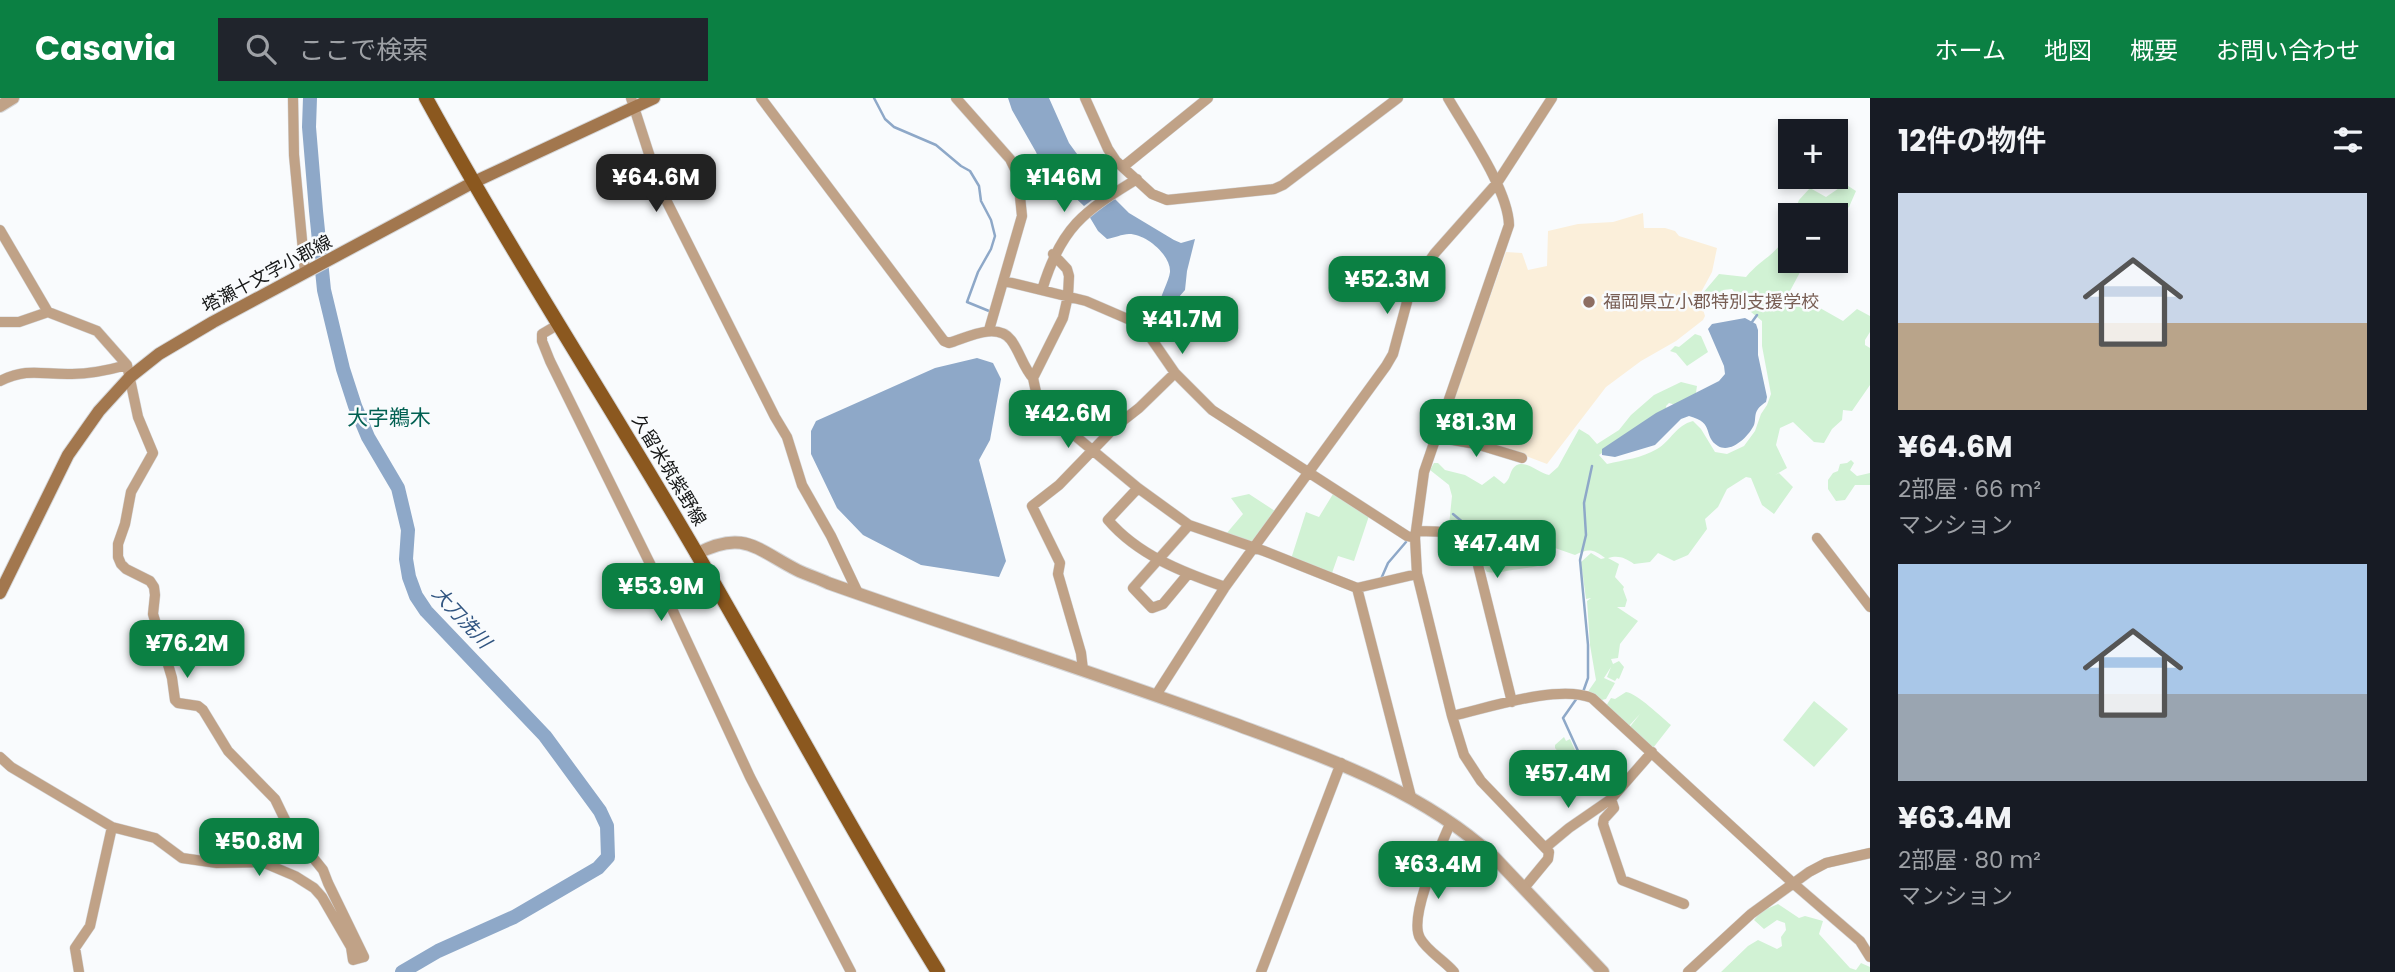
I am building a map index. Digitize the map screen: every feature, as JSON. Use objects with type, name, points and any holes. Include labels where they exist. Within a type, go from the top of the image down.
[{"type":"main road","name":"久留米筑紫野線","points":[[426,98],[472,183],[696,554],[890,894],[938,972]]},
{"type":"main road","name":"塔瀬十文字小郡線","points":[[0,593],[68,455],[128,371],[472,183],[632,103],[654,98]]},
{"type":"street","points":[[0,106],[13,98]]},
{"type":"street","points":[[293,98],[294,155],[307,271]]},
{"type":"street","points":[[761,98],[944,341],[949,344],[989,330],[1011,339],[1025,369],[1033,379],[1036,391],[1056,420],[1138,488],[1189,525],[1357,588],[1417,574]]},
{"type":"street","points":[[956,98],[1001,148],[1016,171],[1022,216],[989,330]]},
{"type":"street","points":[[1085,98],[1116,161],[1152,194],[1167,200],[1274,189],[1290,181],[1398,98]]},
{"type":"street","points":[[1124,166],[1208,98]]},
{"type":"street","points":[[1448,98],[1501,188],[1509,215],[1509,225],[1424,472],[1416,534],[1417,574],[1464,755],[1481,781],[1549,852],[1548,859],[1524,888]]},
{"type":"street","points":[[1156,695],[1224,587],[1393,354],[1411,287],[1435,253],[1497,183],[1552,98]]},
{"type":"street","points":[[632,103],[660,188],[787,437],[802,485],[831,536],[858,593]]},
{"type":"street","points":[[1042,290],[1053,254],[1069,230],[1097,203],[1137,179]]},
{"type":"street","points":[[0,230],[48,312]]},
{"type":"street","points":[[1033,379],[1058,329],[1068,296],[1067,269],[1053,254]]},
{"type":"street","points":[[1004,281],[1068,296],[1136,323],[1146,331],[1175,373],[1212,410],[1407,536],[1461,535],[1469,538],[1474,545],[1512,702]]},
{"type":"street","points":[[0,322],[19,322],[48,312],[92,328],[128,371],[138,417],[153,453],[129,500],[118,544],[118,557],[126,569],[150,581],[154,587],[153,614],[172,677],[175,699],[178,703],[198,706],[203,710],[233,758],[275,799],[289,828],[323,870],[364,957],[353,960],[351,947],[322,897],[314,888],[295,876],[262,862],[217,863],[182,858],[155,838],[112,828],[11,768],[0,757]]},
{"type":"street","points":[[559,324],[542,334],[550,361],[667,598],[750,777],[851,972]]},
{"type":"street","points":[[0,381],[19,372],[71,374],[128,371]]},
{"type":"street","points":[[1083,670],[1081,653],[1058,574],[1060,563],[1032,506],[1059,485],[1175,373]]},
{"type":"street","points":[[1436,437],[1476,444],[1522,457]]},
{"type":"street","points":[[1138,488],[1108,520],[1119,532],[1158,560],[1224,587]]},
{"type":"street","points":[[1188,574],[1163,604],[1152,608],[1133,588],[1189,525]]},
{"type":"street","points":[[1817,538],[1870,607]]},
{"type":"street","points":[[696,554],[711,546],[730,541],[750,543],[798,570],[858,593],[1156,695],[1376,778],[1474,839],[1603,972]]},
{"type":"street","points":[[1357,588],[1410,797]]},
{"type":"street","points":[[1452,716],[1566,693],[1584,695],[1603,707],[1794,884],[1860,941],[1870,957]]},
{"type":"street","points":[[1545,848],[1611,799],[1652,752]]},
{"type":"street","points":[[1261,972],[1341,763]]},
{"type":"street","points":[[1611,799],[1614,808],[1604,819],[1604,824],[1622,880],[1684,904]]},
{"type":"street","points":[[1450,824],[1429,876],[1420,906],[1417,931],[1428,948],[1454,972]]},
{"type":"street","points":[[79,972],[75,948],[90,926],[112,828]]},
{"type":"street","points":[[1688,972],[1741,923],[1809,872],[1826,863],[1870,853]]},
{"type":"shaded area","points":[[1643,213],[1644,228],[1665,228],[1675,231],[1679,236],[1717,248],[1712,272],[1699,296],[1705,316],[1703,320],[1606,387],[1547,464],[1495,444],[1465,423],[1447,418],[1506,252],[1522,253],[1528,270],[1547,266],[1548,231],[1578,224],[1613,222]]},
{"type":"green space","points":[[1848,186],[1856,191],[1848,208],[1848,203],[1798,203],[1809,189],[1826,197],[1838,189],[1848,189]]},
{"type":"green space","points":[[1778,247],[1778,273],[1800,273],[1790,291],[1843,321],[1857,309],[1870,316],[1870,332],[1865,345],[1870,348],[1870,385],[1852,411],[1843,410],[1842,420],[1832,429],[1824,443],[1814,442],[1793,422],[1780,428],[1776,445],[1787,468],[1775,475],[1779,473],[1793,487],[1774,514],[1762,505],[1751,478],[1746,477],[1727,489],[1718,507],[1705,519],[1707,529],[1688,555],[1674,561],[1658,553],[1650,562],[1634,564],[1622,558],[1608,558],[1619,564],[1615,577],[1624,587],[1627,600],[1625,607],[1617,607],[1638,621],[1620,644],[1618,658],[1611,659],[1613,664],[1619,661],[1624,667],[1619,679],[1615,681],[1607,677],[1611,667],[1604,678],[1615,683],[1606,699],[1602,700],[1587,693],[1596,680],[1587,601],[1591,598],[1586,599],[1581,562],[1591,553],[1601,559],[1605,558],[1591,551],[1575,555],[1555,548],[1544,563],[1537,566],[1487,572],[1481,563],[1487,559],[1502,563],[1509,559],[1504,552],[1507,536],[1494,528],[1484,529],[1478,540],[1449,525],[1452,496],[1449,485],[1430,470],[1434,463],[1438,463],[1445,470],[1465,475],[1482,485],[1494,476],[1504,484],[1512,470],[1520,464],[1549,475],[1558,467],[1579,429],[1597,444],[1619,430],[1631,415],[1654,395],[1681,382],[1697,386],[1695,399],[1679,406],[1669,403],[1666,406],[1667,412],[1599,455],[1607,464],[1651,452],[1662,446],[1682,426],[1693,421],[1715,452],[1727,454],[1744,446],[1755,431],[1771,394],[1762,346],[1762,321],[1732,289],[1723,290],[1720,302],[1709,308],[1703,301],[1702,294],[1719,274],[1746,277]]},
{"type":"green space","points":[[1695,334],[1701,336],[1708,352],[1687,366],[1676,353],[1670,351]]},
{"type":"green space","points":[[1851,460],[1854,463],[1850,470],[1857,476],[1870,473],[1870,485],[1855,485],[1845,500],[1836,501],[1828,489],[1828,480],[1838,471],[1840,464]]},
{"type":"green space","points":[[1249,494],[1275,511],[1251,543],[1226,534],[1243,514],[1231,498]]},
{"type":"green space","points":[[1333,494],[1369,516],[1354,561],[1338,556],[1332,573],[1291,559],[1306,512],[1319,517]]},
{"type":"green space","points":[[1626,692],[1643,701],[1671,725],[1653,748],[1629,728],[1640,714],[1628,727],[1606,706],[1611,698],[1615,699]]},
{"type":"green space","points":[[1814,701],[1848,729],[1814,767],[1783,740]]},
{"type":"green space","points":[[1564,737],[1566,741],[1570,739],[1581,764],[1573,779],[1558,788],[1555,784],[1571,764],[1569,759],[1555,748]]},
{"type":"green space","points":[[1778,904],[1799,918],[1805,916],[1823,921],[1819,934],[1850,968],[1856,970],[1861,963],[1870,967],[1870,972],[1721,972],[1758,940],[1777,949],[1782,946],[1781,937],[1786,930],[1785,923],[1777,920],[1764,929],[1754,920],[1762,911]]},
{"type":"water","points":[[1008,98],[1049,98],[1069,143],[1104,191],[1084,206],[1064,187],[1047,179]]},
{"type":"water","points":[[1115,199],[1129,213],[1174,240],[1181,243],[1195,239],[1185,290],[1166,312],[1158,309],[1170,272],[1162,253],[1150,242],[1136,235],[1126,234],[1107,239],[1098,231],[1089,216],[1108,201]]},
{"type":"water","points":[[1745,318],[1756,324],[1758,330],[1758,355],[1767,397],[1744,439],[1728,448],[1718,446],[1713,442],[1703,422],[1689,416],[1681,419],[1655,445],[1615,457],[1602,455],[1602,449],[1656,413],[1719,381],[1725,374],[1724,366],[1708,329],[1712,324]]},
{"type":"water","points":[[977,358],[993,363],[1001,379],[990,440],[979,460],[1006,561],[999,577],[921,565],[863,535],[837,508],[811,454],[811,431],[816,421],[935,368]]},
{"type":"waterway","name":"大刀洗川","points":[[310,98],[309,127],[324,290],[355,406],[368,437],[398,488],[408,530],[406,559],[416,596],[426,611],[545,736],[600,811],[607,826],[608,857],[598,868],[514,917],[438,951],[402,972]]},
{"type":"waterway","points":[[874,98],[885,119],[894,127],[936,145],[970,171],[979,186],[981,201],[991,220],[995,236],[967,302],[989,311]]},
{"type":"waterway","points":[[1752,322],[1757,315]]},
{"type":"waterway","points":[[1583,692],[1588,678],[1588,645],[1580,560],[1586,535],[1584,503],[1592,466]]},
{"type":"waterway","points":[[1453,514],[1501,554],[1513,554]]},
{"type":"waterway","points":[[1381,579],[1388,563],[1406,542]]},
{"type":"waterway","points":[[1577,698],[1563,718],[1584,764]]},
{"type":"place","name":"福岡県立小郡特別支援学校","points":[[1589,302]]},
{"type":"district","name":"大字鵜木","points":[[389,418]]}]
